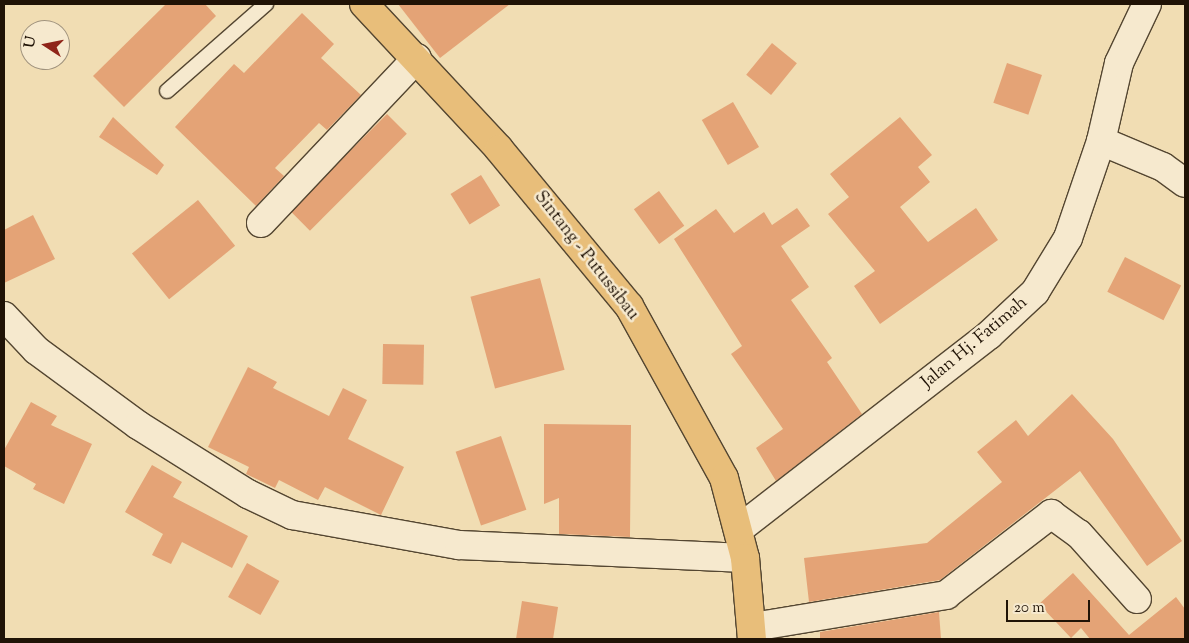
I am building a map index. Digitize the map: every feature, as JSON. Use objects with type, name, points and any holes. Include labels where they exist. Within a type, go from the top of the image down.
[{"type":"highway","name":"Sintang - Putussibau","points":[[364,4],[417,58],[565,225],[629,306],[724,478],[739,529],[745,558],[753,633]]},
{"type":"street","name":"Jalan Hj. Fatimah","points":[[739,529],[989,335],[1035,292],[1068,238],[1101,141],[1119,62],[1147,4]]},
{"type":"street","points":[[261,223],[417,58]]},
{"type":"street","points":[[1101,141],[1162,167],[1185,183]]},
{"type":"street","points":[[4,316],[36,350],[131,420],[248,494],[292,514],[459,546],[745,558]]},
{"type":"street","points":[[753,633],[946,595],[1051,514],[1079,534],[1137,600]]},
{"type":"lane","points":[[167,91],[266,4]]},
{"type":"building","points":[[166,4],[205,4],[216,16],[124,107],[93,76]]},
{"type":"building","points":[[398,4],[510,4],[440,58]]},
{"type":"building","points":[[302,13],[334,44],[321,58],[361,95],[327,130],[319,123],[275,168],[284,176],[256,206],[175,127],[234,64],[244,73]]},
{"type":"building","points":[[772,43],[797,63],[771,95],[746,75]]},
{"type":"building","points":[[1007,63],[1042,75],[1028,115],[993,103]]},
{"type":"building","points":[[733,102],[759,147],[728,165],[702,120]]},
{"type":"building","points":[[387,114],[407,134],[310,231],[290,211]]},
{"type":"building","points":[[113,117],[164,165],[157,175],[99,137]]},
{"type":"building","points":[[900,117],[932,155],[918,167],[930,182],[900,207],[928,242],[976,208],[998,240],[880,324],[854,286],[875,271],[828,214],[849,197],[830,174]]},
{"type":"building","points":[[481,175],[500,206],[470,225],[450,194]]},
{"type":"building","points":[[659,191],[684,226],[659,244],[634,209]]},
{"type":"building","points":[[198,200],[235,246],[169,299],[132,253]]},
{"type":"building","points":[[797,208],[810,226],[781,246],[809,287],[791,300],[832,358],[827,362],[862,414],[776,481],[756,448],[783,429],[731,354],[742,346],[674,239],[716,209],[734,233],[764,212],[772,225]]},
{"type":"building","points":[[33,215],[55,259],[4,283],[4,230]]},
{"type":"building","points":[[1125,257],[1181,286],[1163,320],[1107,292]]},
{"type":"building","points":[[540,278],[565,370],[495,388],[470,297]]},
{"type":"building","points":[[383,344],[424,345],[423,385],[382,384]]},
{"type":"building","points":[[248,367],[277,382],[273,388],[329,416],[343,388],[367,400],[348,439],[404,467],[381,515],[325,487],[318,500],[279,480],[275,488],[246,474],[249,467],[208,447]]},
{"type":"building","points":[[1072,394],[1113,439],[1182,541],[1147,566],[1080,471],[940,580],[809,602],[804,558],[927,543],[1002,482],[977,452],[1016,420],[1028,436]]},
{"type":"building","points":[[31,402],[57,416],[51,425],[92,444],[64,504],[33,489],[36,484],[4,466],[4,450]]},
{"type":"building","points":[[544,424],[631,425],[630,537],[559,534],[559,498],[544,504]]},
{"type":"building","points":[[501,436],[526,510],[481,525],[456,452]]},
{"type":"building","points":[[152,465],[182,482],[173,497],[248,536],[232,568],[182,542],[171,564],[152,555],[163,534],[125,512]]},
{"type":"building","points":[[247,563],[279,581],[260,615],[228,597]]},
{"type":"building","points":[[1073,573],[1129,635],[1176,597],[1185,609],[1185,639],[1090,639],[1081,628],[1071,638],[1039,604]]},
{"type":"building","points":[[522,601],[558,607],[553,639],[516,639]]},
{"type":"building","points":[[939,612],[941,639],[820,639],[820,632]]}]
